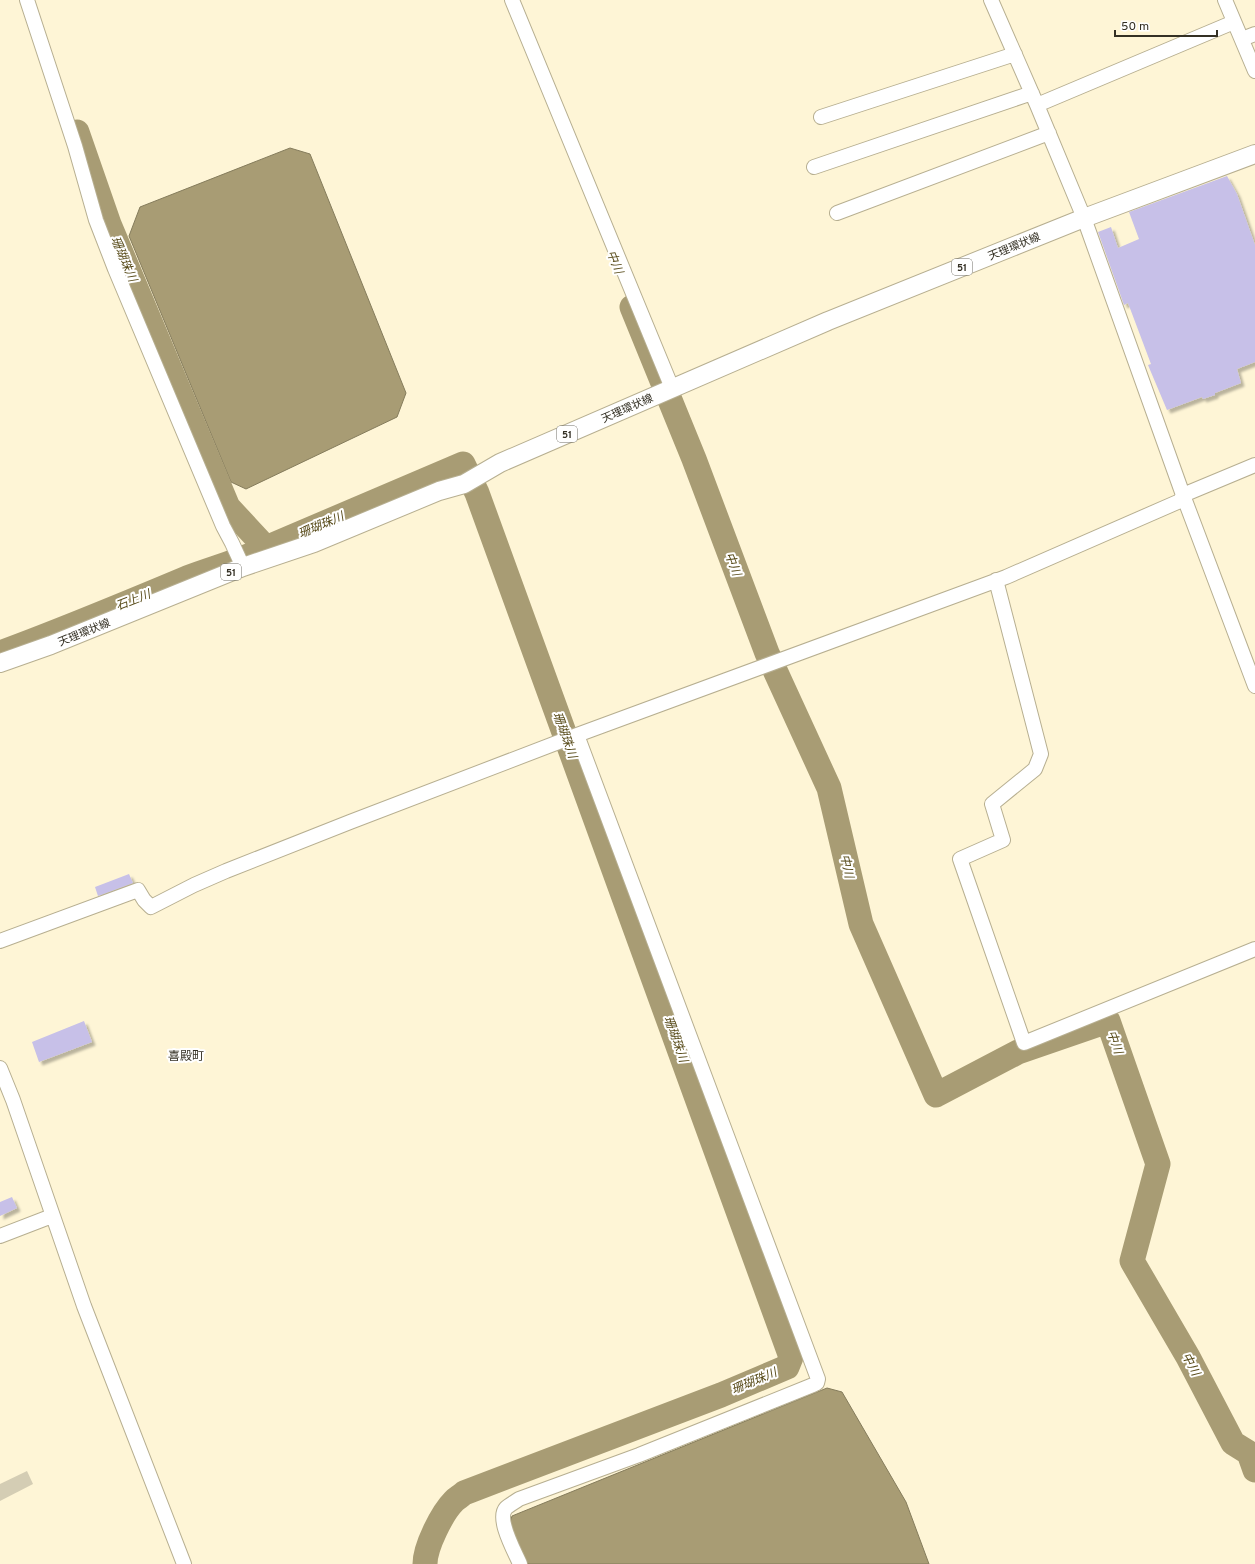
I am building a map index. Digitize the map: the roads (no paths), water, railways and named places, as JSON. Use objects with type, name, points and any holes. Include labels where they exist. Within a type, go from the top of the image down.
[{"type":"main road","name":"天理環状線","points":[[0,663],[51,645],[243,567],[314,543],[439,491],[471,480],[500,464],[828,321],[1084,218],[1255,154]]},
{"type":"street","points":[[27,0],[75,146],[96,220],[115,270],[223,526],[243,567]]},
{"type":"street","points":[[512,0],[665,392]]},
{"type":"street","points":[[991,0],[1084,218],[1183,495],[1255,686]]},
{"type":"street","points":[[1225,0],[1255,71]]},
{"type":"street","points":[[814,167],[1034,99],[1234,22]]},
{"type":"street","points":[[1242,39],[1255,34]]},
{"type":"street","points":[[821,116],[1015,54]]},
{"type":"street","points":[[837,213],[1049,133]]},
{"type":"street","points":[[0,941],[138,890],[144,900],[151,907],[194,885],[226,871],[556,743],[1006,577],[1180,501],[1183,495],[1255,465]]},
{"type":"street","points":[[996,580],[1041,754],[1035,769],[992,804],[1003,840],[960,859],[1024,1043],[1255,949]]},
{"type":"street","points":[[520,1564],[506,1532],[503,1516],[506,1509],[519,1499],[639,1455],[813,1385],[817,1383],[818,1379],[575,736]]},
{"type":"street","points":[[0,1068],[13,1100],[86,1313],[184,1564]]},
{"type":"street","points":[[0,1236],[52,1216]]},
{"type":"waterway","name":"珊瑚珠川","points":[[77,132],[109,224],[228,507],[266,548]]},
{"type":"waterway","name":"中川","points":[[632,307],[694,459],[767,653],[829,788],[861,924],[936,1095],[1018,1052],[1108,1021],[1158,1164],[1132,1261],[1188,1357],[1233,1443],[1249,1453],[1255,1470]]},
{"type":"waterway","name":"珊瑚珠川","points":[[0,653],[71,626],[187,578],[247,557],[463,464],[477,493],[791,1357],[787,1367],[721,1395],[464,1493],[449,1506],[444,1514],[431,1540],[425,1564]]},
{"type":"district","name":"喜殿町","points":[[186,1056]]},
{"type":"water label","name":"石上川","points":[[133,600]]}]
